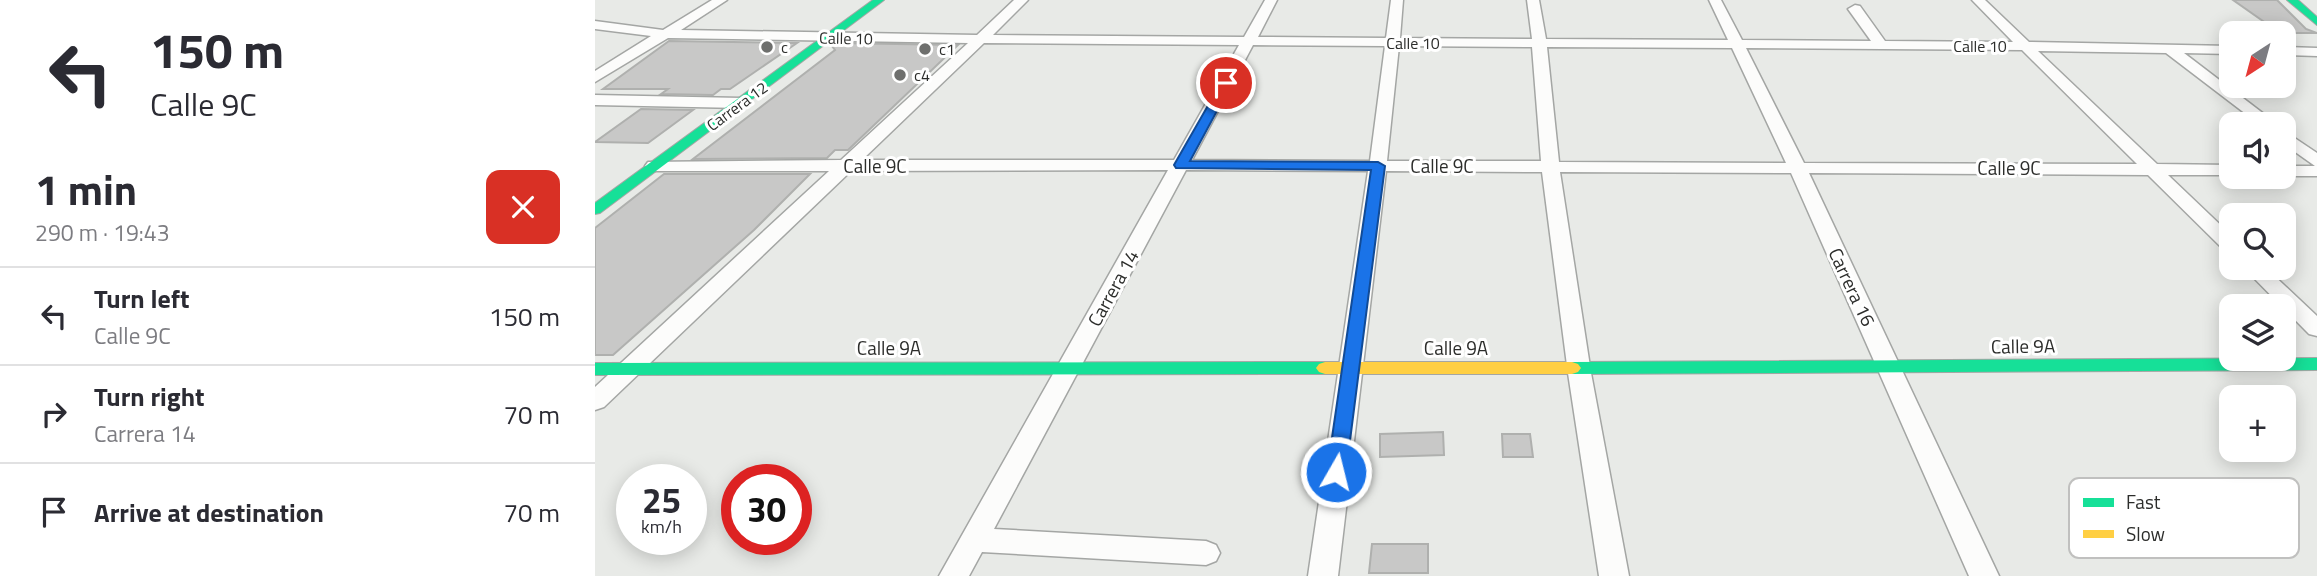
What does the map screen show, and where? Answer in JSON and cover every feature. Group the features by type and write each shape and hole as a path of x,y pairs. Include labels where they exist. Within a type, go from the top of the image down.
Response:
{"main road":[{"name":"Carrera 12","path":"823,38 867,0"},
{"name":"Carrera 12","path":"595,210 733,104 879,0"},
{"path":"2292,0 2317,22"},
{"name":"Carrera 12","path":"595,197 733,104"},
{"name":"Calle 9A","path":"595,369 1578,369 2317,364"}],"street":[{"path":"595,77 721,0"},
{"path":"595,401 1022,0"},
{"name":"Carrera 14","path":"954,576 1271,0"},
{"path":"1322,576 1378,166 1397,0"},
{"path":"1533,0 1541,44 1551,167 1578,369 1614,576"},
{"name":"Carrera 16","path":"1715,0 1798,169 1984,576"},
{"path":"1978,0 2219,234"},
{"path":"1855,9 1882,46"},
{"name":"Calle 10","path":"595,25 664,34 823,38 2219,50"},
{"path":"2168,48 2253,112"},
{"path":"2296,51 2317,52"},
{"path":"595,100 733,104"},
{"path":"2296,145 2317,161"},
{"name":"Calle 9C","path":"653,166 1181,165 2219,170"},
{"path":"2296,171 2317,172"},
{"path":"2266,280 2317,329"},
{"path":"974,540 1206,553"}],"building":[{"path":"2233,0 2277,0 2306,29 2317,33 2296,33 2296,21 2263,21"},
{"path":"669,41 797,43 730,89 721,89 713,95 661,94 668,89 603,89"},
{"path":"835,43 958,45 848,150 835,150 827,158 693,159 835,50 832,46"},
{"path":"641,109 693,110 648,143 595,142"},
{"path":"664,174 810,174 754,230 613,355 595,355 595,228"},
{"path":"1443,432 1444,455 1380,457 1380,434"},
{"path":"1502,434 1530,434 1533,457 1503,457"},
{"path":"1372,544 1428,544 1428,573 1369,573"}],"traffic: fast":[{"path":"595,210 879,0"},
{"path":"2292,0 2317,22"},
{"path":"1572,368 2317,364"},
{"path":"595,369 1325,368"}],"traffic: slow":[{"path":"1325,368 1572,368"}],"place":[{"name":"c","path":"767,47"},
{"name":"c1","path":"925,49"},
{"name":"c4","path":"900,75"}],"route":[{"path":"1226,83 1181,165 1378,166 1336,472"}]}
